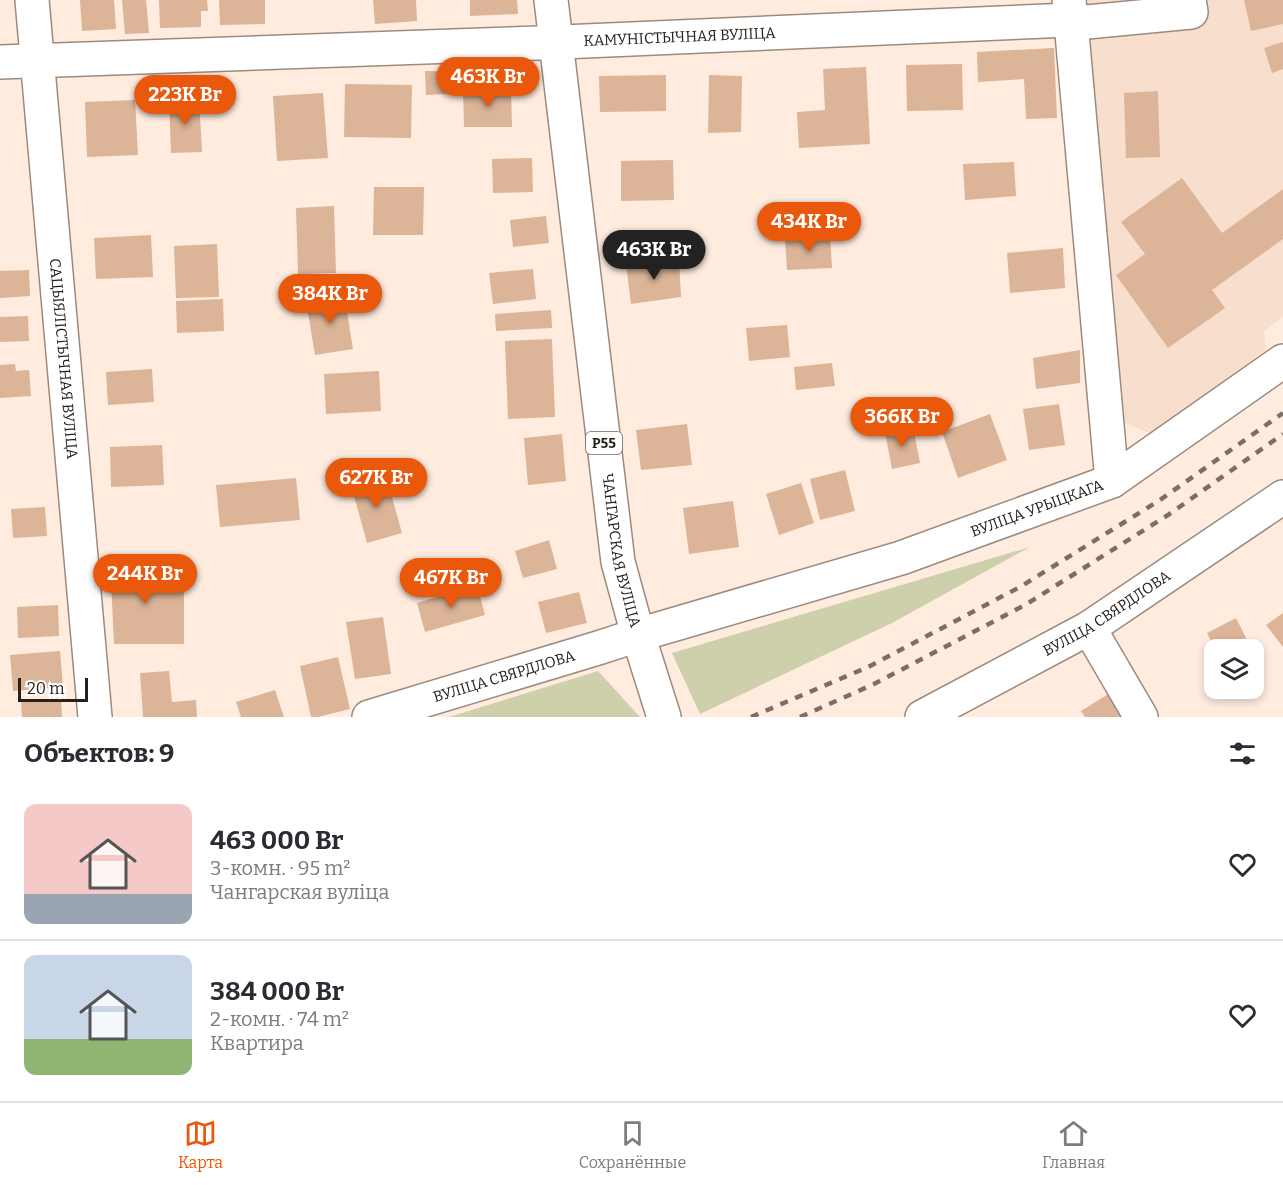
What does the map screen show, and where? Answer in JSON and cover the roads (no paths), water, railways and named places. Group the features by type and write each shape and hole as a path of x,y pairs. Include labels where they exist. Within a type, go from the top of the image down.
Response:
{"street":[{"name":"САЦЫЯЛІСТЫЧНАЯ ВУЛІЦА","path":"32,0 95,717"},
{"name":"ЧАНГАРСКАЯ ВУЛІЦА","path":"551,0 618,562 638,634"},
{"name":"КАМУНІСТЫЧНАЯ ВУЛІЦА","path":"0,62 556,43 1069,10 1088,21 1191,12 1189,0"},
{"name":"ВУЛІЦА УРЫЦКАГА","path":"638,634 900,558 1112,481 1069,10"},
{"path":"1112,481 1283,361"},
{"name":"ВУЛІЦА СВЯРДЛОВА","path":"922,717 1089,628 1283,496"},
{"path":"1089,628 1141,717"},
{"name":"ВУЛІЦА СВЯРДЛОВА","path":"369,717 638,634"},
{"name":"Р55","path":"638,634 664,717"}],"railway":[{"path":"751,717 868,667 1020,587 1160,500 1283,413"},
{"path":"800,717 874,684 1025,605 1168,515 1283,434"}]}
